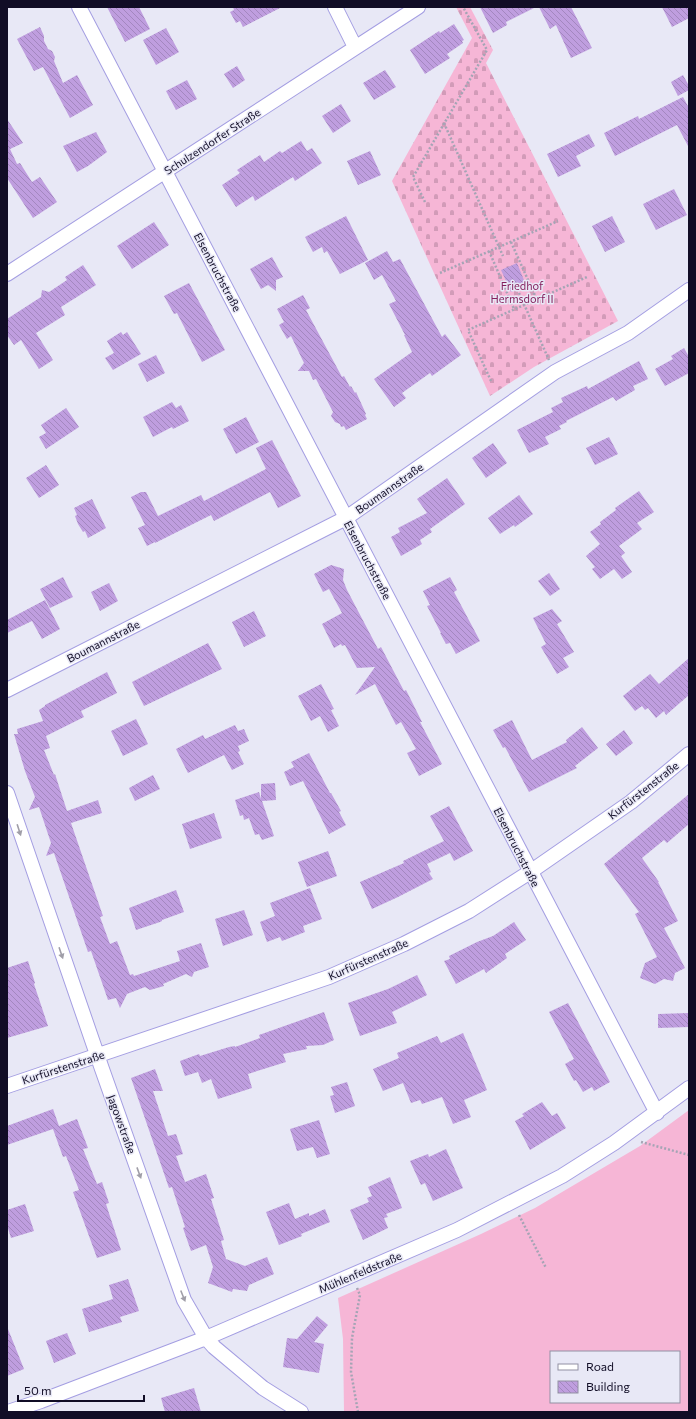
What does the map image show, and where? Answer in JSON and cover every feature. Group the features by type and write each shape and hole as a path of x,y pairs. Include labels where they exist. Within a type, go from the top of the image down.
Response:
{"street":[{"name":"Elsenbruchstraße","path":"79,7 657,1113"},
{"path":"335,7 356,47"},
{"name":"Schulzendorfer Straße","path":"7,274 418,7"},
{"name":"Boumannstraße","path":"7,690 346,518 554,372 628,332 689,290"},
{"name":"Kurfürstenstraße","path":"7,1086 329,977 404,944 463,914 530,872 631,802 689,754"},
{"name":"Jagowstraße","path":"7,793 184,1300 206,1338 263,1388 301,1412"},
{"name":"Mühlenfeldstraße","path":"8,1412 41,1401 206,1338 457,1230 562,1176 657,1113 689,1088"}],"path":[{"path":"425,202 413,177 486,50 463,7"},
{"path":"444,123 503,256"},
{"path":"440,273 558,221"},
{"path":"511,242 537,300"},
{"path":"489,252 514,309"},
{"path":"491,381 468,330 587,277"},
{"path":"519,293 550,362"},
{"path":"637,1140 689,1155"},
{"path":"517,1211 546,1268"},
{"path":"356,1285 360,1295 352,1338 351,1372 358,1412"}],"green space":[{"name":"Friedhof Hermsdorf II","path":"456,7 470,7 493,50 486,63 618,321 534,367 490,396 392,181 472,38"},
{"path":"689,1110 689,1412 344,1412 343,1339 338,1298 481,1234 535,1208 640,1146"}],"building":[{"path":"107,7 139,7 150,29 125,42"},
{"path":"233,7 282,7 243,27 240,21 236,23 230,12 234,10"},
{"path":"480,7 536,7 506,22 507,25 493,33"},
{"path":"539,7 571,7 592,48 571,58 556,25 550,29"},
{"path":"662,7 689,7 689,18 672,27"},
{"path":"454,24 464,40 462,41 463,43 447,54 450,58 425,74 410,50 439,31 440,33"},
{"path":"40,27 48,49 52,51 55,57 54,61 63,83 77,75 93,105 70,118 43,67 34,71 17,39"},
{"path":"166,28 179,52 156,65 143,40"},
{"path":"237,66 245,80 233,88 224,74"},
{"path":"385,70 396,87 374,100 363,83"},
{"path":"683,75 689,86 689,90 678,96 671,82"},
{"path":"187,80 197,99 176,110 166,91"},
{"path":"683,97 689,108 689,148 677,125 615,156 604,133 638,116 639,119"},
{"path":"341,104 351,121 333,133 322,116"},
{"path":"7,119 23,143 10,149 17,164 20,163 32,182 40,177 57,202 33,218 7,178"},
{"path":"96,132 107,152 77,172 63,146"},
{"path":"589,134 595,146 576,156 581,166 558,177 547,154"},
{"path":"301,141 307,151 312,148 322,163 295,181 293,177 255,201 253,196 236,207 222,185 240,173 237,170 260,155 264,162 280,151 282,153"},
{"path":"370,151 381,175 358,185 347,161"},
{"path":"674,189 687,215 656,230 643,204"},
{"path":"346,216 368,260 340,274 327,251 324,253 322,247 313,252 305,237"},
{"path":"612,216 625,242 605,252 592,226"},
{"path":"154,222 169,245 132,269 117,246"},
{"path":"387,251 393,262 400,259 442,337 445,334 461,355 432,376 430,373 402,393 406,398 394,407 374,379 412,352 389,304 396,301 382,275 374,280 365,263"},
{"path":"272,257 283,277 276,280 276,291 268,285 261,289 250,269"},
{"path":"517,263 526,285 511,292 501,270"},
{"path":"83,265 96,285 61,307 65,315 36,333 53,360 39,369 21,340 14,345 7,335 7,319 41,297 42,290 49,292 67,280 65,277"},
{"path":"189,283 225,350 202,362 177,313 174,314 164,296"},
{"path":"303,295 310,308 306,310 342,377 344,376 350,387 351,386 355,393 356,392 366,414 367,419 346,430 344,426 341,427 340,424 335,422 331,416 333,412 316,379 313,380 309,371 298,371 304,363 291,336 287,339 279,325 284,322 277,309"},
{"path":"121,332 123,335 127,332 141,354 113,370 105,358 114,353 107,341"},
{"path":"684,348 689,357 689,373 665,386 655,369 673,359 671,356"},
{"path":"156,355 165,373 147,382 138,364"},
{"path":"639,361 648,379 633,386 635,390 616,401 613,397 566,421 567,422 559,426 561,429 545,437 549,444 529,453 517,430 553,412 551,408 563,402 561,398 587,386 588,389"},
{"path":"172,402 176,408 181,405 189,421 173,429 172,427 153,437 143,417"},
{"path":"66,408 79,427 46,449 39,437 46,433 41,425"},
{"path":"246,417 259,442 236,454 223,429"},
{"path":"609,437 618,454 595,465 586,448"},
{"path":"272,440 301,496 278,508 270,492 214,521 211,515 147,546 138,528 145,525 131,497 141,492 146,492 158,516 201,495 204,501 266,469 256,448"},
{"path":"493,443 507,463 486,478 472,458"},
{"path":"46,465 59,485 39,498 26,478"},
{"path":"447,478 465,504 430,529 432,532 420,540 422,544 401,556 391,537 400,532 398,528 427,513 417,499"},
{"path":"639,491 654,512 637,523 642,529 619,546 625,553 621,556 632,572 622,579 614,569 600,579 592,569 595,567 586,556 600,544 590,532 616,510 615,508"},
{"path":"519,495 533,514 515,527 514,525 500,534 488,518"},
{"path":"92,499 106,528 88,538 85,531 83,532 78,524 75,516 77,515 74,508"},
{"path":"331,565 344,569 343,580 347,590 378,649 381,647 404,691 406,690 422,722 420,722 442,764 419,776 407,753 416,749 401,722 396,725 375,684 355,695 375,667 357,668 345,645 342,646 341,644 334,648 322,624 342,613 329,589 323,592 314,574"},
{"path":"549,573 560,589 550,596 538,581"},
{"path":"63,577 73,597 50,608 40,589"},
{"path":"450,577 457,590 454,592 480,641 456,654 450,643 446,644 440,633 427,606 430,605 423,591"},
{"path":"109,583 118,601 100,611 91,592"},
{"path":"45,600 60,629 42,639 32,621 7,633 7,620"},
{"path":"552,609 562,621 557,624 574,652 563,658 569,667 557,674 541,647 546,644 533,618"},
{"path":"254,611 266,636 244,647 232,622"},
{"path":"208,643 222,669 144,706 132,682"},
{"path":"689,658 689,695 666,715 664,711 656,718 648,708 645,710 642,706 635,711 623,696 650,674 659,684"},
{"path":"107,672 117,693 81,711 84,717 46,736 50,748 44,750 54,775 55,774 67,811 98,800 102,813 71,823 103,916 100,917 110,944 117,941 130,975 133,974 134,976 180,961 177,951 201,943 209,967 194,972 192,977 186,974 163,984 164,986 150,990 145,987 127,994 120,1008 116,998 108,1000 91,951 88,952 54,853 46,856 51,843 39,807 29,810 35,797 25,771 14,734 18,734 17,729 43,721 39,710 45,705"},
{"path":"321,684 334,709 331,710 339,726 328,732 320,716 311,721 298,696"},
{"path":"136,719 148,744 123,756 111,731"},
{"path":"512,720 532,760 567,742 566,740 582,727 598,748 575,766 577,768 529,792 505,747 503,748 493,730"},
{"path":"235,725 238,731 244,729 249,741 238,746 240,751 238,752 244,764 232,770 224,755 188,773 176,749 203,735 205,739"},
{"path":"624,730 633,743 616,756 606,744"},
{"path":"309,753 341,811 339,812 346,825 329,834 303,781 290,786 284,772 294,767 291,762"},
{"path":"153,775 160,789 135,801 129,788"},
{"path":"275,783 276,800 262,801 274,836 262,840 259,834 255,835 249,818 244,820 243,815 240,816 235,800 259,792 261,799 261,784"},
{"path":"689,794 689,824 667,843 664,840 642,858 659,882 678,921 664,928 685,968 675,973 673,981 664,979 655,984 640,978 645,963 657,957 635,914 639,912 604,864"},
{"path":"449,806 473,851 454,861 450,853 427,864 431,872 429,873 433,879 372,909 360,882 404,863 403,861 444,841 430,816"},
{"path":"214,813 222,838 190,849 182,824"},
{"path":"328,851 337,876 307,887 298,862"},
{"path":"310,888 322,919 303,926 305,932 282,941 280,937 267,942 260,922 275,916 270,903"},
{"path":"176,890 184,912 136,930 129,908"},
{"path":"244,910 253,935 223,946 215,919"},
{"path":"514,922 526,940 505,954 507,958 486,973 484,969 456,984 444,961 450,959 449,956 493,936"},
{"path":"28,961 48,1026 7,1038 7,968"},
{"path":"417,975 427,995 392,1012 397,1023 360,1036 348,1003 388,989"},
{"path":"568,1003 610,1082 594,1091 592,1087 583,1092 576,1080 574,1081 565,1064 574,1059 549,1012"},
{"path":"324,1012 334,1040 323,1045 306,1046 307,1049 283,1054 286,1062 248,1074 252,1088 218,1099 211,1079 202,1083 198,1072 185,1076 180,1061 199,1054 200,1056 229,1047 235,1047 260,1038 259,1035"},
{"path":"689,1013 689,1027 658,1028 658,1014"},
{"path":"463,1033 487,1090 464,1100 471,1117 453,1124 442,1097 422,1104 420,1100 411,1103 403,1083 383,1091 373,1069 399,1058 397,1053 437,1036 441,1043"},
{"path":"155,1069 163,1091 153,1091 168,1136 176,1134 183,1154 176,1156 185,1182 206,1174 214,1198 211,1199 224,1240 221,1241 226,1259 245,1266 267,1257 274,1274 249,1285 247,1291 233,1289 232,1292 208,1283 213,1267 206,1245 191,1251 172,1187 169,1188 131,1078"},
{"path":"347,1082 355,1106 335,1113 330,1096 334,1095 331,1087"},
{"path":"542,1102 552,1116 557,1113 566,1128 530,1150 515,1121 524,1116 522,1114"},
{"path":"53,1109 59,1126 77,1119 88,1148 83,1149 97,1184 102,1182 109,1203 106,1204 121,1250 97,1258 73,1192 79,1190 66,1156 63,1157 53,1129 7,1145 7,1126"},
{"path":"319,1120 330,1154 317,1158 313,1147 297,1151 290,1129"},
{"path":"446,1149 463,1188 433,1201 425,1183 421,1185 410,1161 428,1154 429,1157"},
{"path":"390,1177 402,1208 386,1214 388,1217 384,1218 388,1228 363,1240 350,1210 369,1202 367,1198 372,1196 368,1187"},
{"path":"289,1203 295,1219 309,1213 309,1216 325,1209 330,1222 301,1234 302,1236 279,1245 266,1212"},
{"path":"25,1204 34,1231 11,1238 7,1225 7,1210"},
{"path":"128,1279 139,1311 120,1317 122,1322 89,1332 82,1309 113,1299 109,1285"},
{"path":"317,1316 328,1325 314,1342 324,1344 319,1373 283,1367 287,1338 297,1339"},
{"path":"7,1329 24,1369 7,1376"},
{"path":"67,1333 76,1354 54,1363 46,1341"},
{"path":"194,1388 201,1412 165,1412 161,1398"}]}
